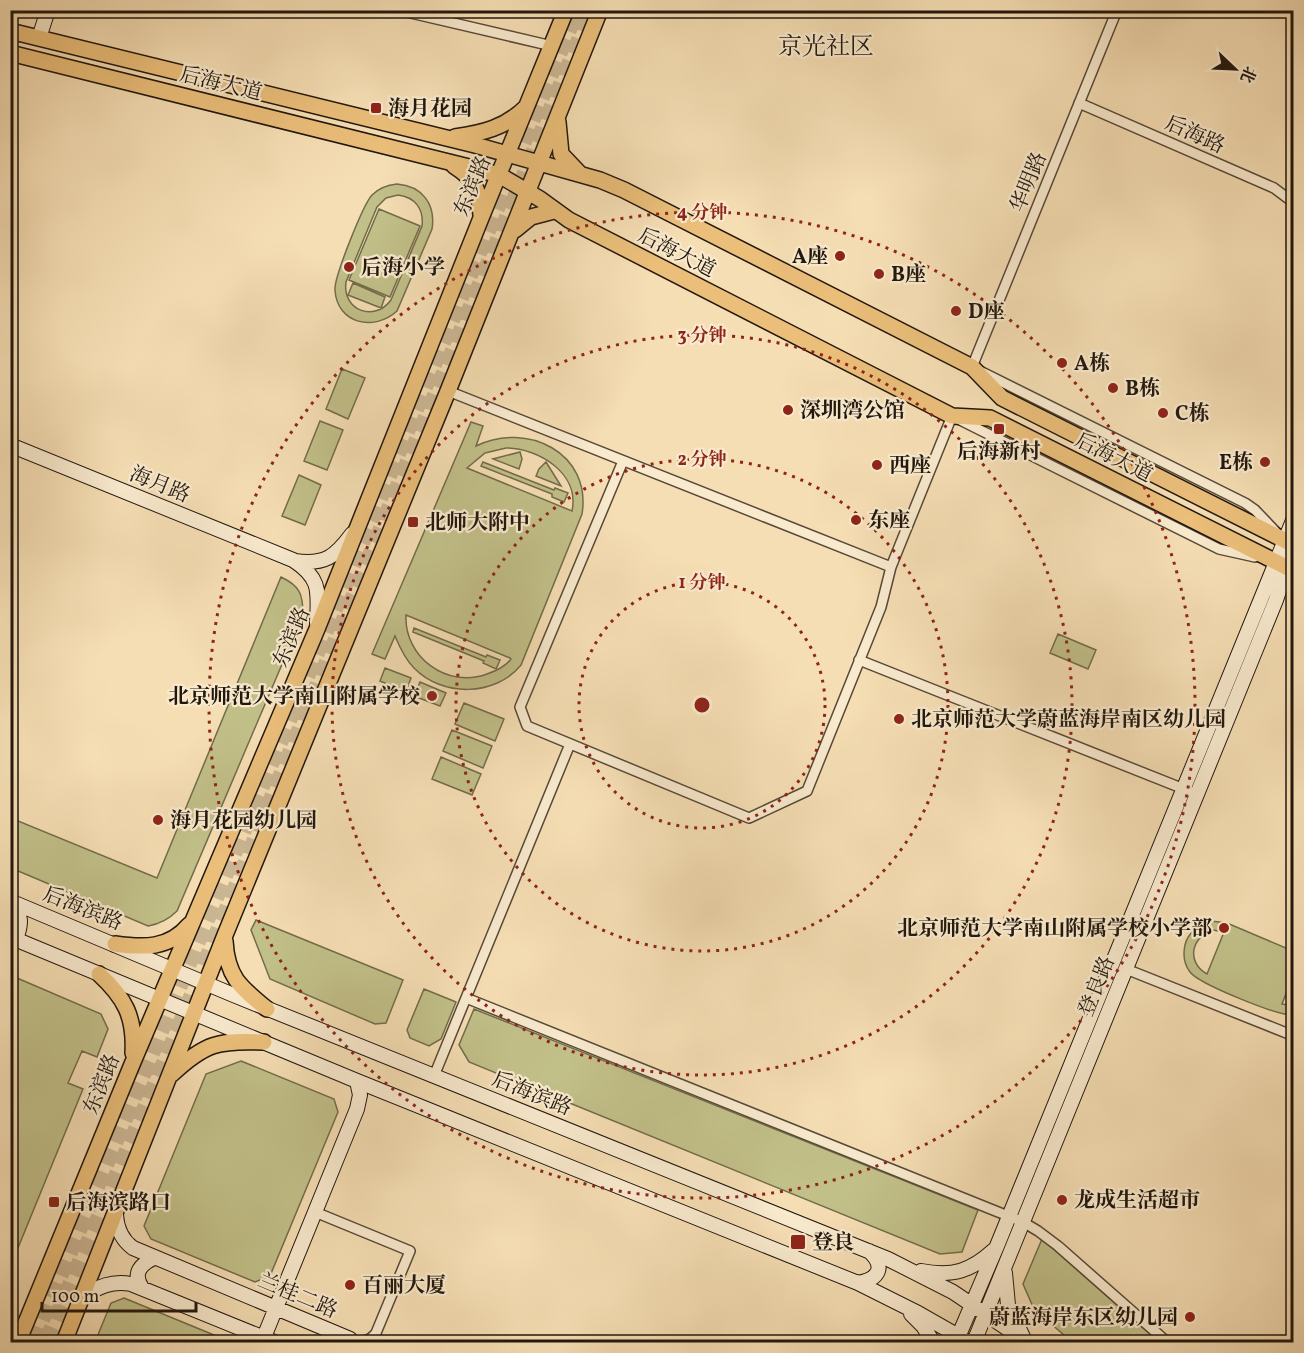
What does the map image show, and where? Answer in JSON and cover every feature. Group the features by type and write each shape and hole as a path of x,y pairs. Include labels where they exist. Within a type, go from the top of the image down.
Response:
{"main road":[{"name":"东滨路","path":"18,1342 133,1062 317,629 566,10"},
{"path":"64,1342 225,935 448,391 600,10"},
{"name":"后海大道","path":"10,31 447,138 580,174 624,190 972,367 1002,398 1291,544"},
{"name":"后海大道","path":"10,53 499,176 540,199 554,211 952,416 990,418 1281,565"},
{"path":"447,138 496,128 514,119 529,103"},
{"path":"558,116 561,154 580,174"},
{"path":"446,161 466,174 475,185 480,197 481,218"},
{"path":"510,237 531,217 554,211"},
{"path":"115,944 156,946 177,936 195,918"},
{"path":"225,935 226,955 234,978 242,988 267,1009"},
{"path":"99,974 117,993 129,1013 134,1035 133,1062"},
{"path":"168,1078 207,1046 231,1041 264,1042"}],"street":[{"path":"39,38 48,10"},
{"path":"398,10 552,46"},
{"name":"华明路","path":"972,367 1117,10"},
{"name":"后海路","path":"1079,103 1274,188 1293,203"},
{"path":"448,391 891,567"},
{"path":"623,461 520,708 527,726 749,818 807,791 881,607 891,567 952,416"},
{"name":"海月路","path":"10,445 293,560"},
{"name":"登良路","path":"974,1342 1276,600 1281,565 1291,544 1293,518"},
{"path":"293,560 309,562 330,558 340,550 360,523"},
{"path":"293,560 307,569 314,579 318,596 317,629"},
{"path":"11,901 19,911 21,918 12,942 160,998 357,1081 858,1283 895,1301 961,1340 972,1305 1183,788 1281,565"},
{"path":"859,660 1197,794"},
{"path":"434,1076 570,744"},
{"name":"后海滨路","path":"11,901 267,1009 869,1251 908,1268 972,1305 1026,1342"},
{"path":"1126,969 1293,1036"},
{"path":"466,998 1010,1215 1038,1230 1058,1246 1167,1342"},
{"path":"82,1297 97,1288 115,1282 142,1288 266,1341 276,1308 357,1109 360,1095 357,1081"},
{"path":"1045,1126 1060,1132"},
{"path":"315,1212 410,1251 376,1333 368,1341 350,1341"},
{"name":"兰桂二路","path":"116,1215 119,1229 127,1244 154,1258 350,1341"},
{"path":"908,1268 935,1274 965,1271 997,1246"},
{"path":"858,1283 868,1281 878,1271 879,1264 869,1251"},
{"path":"142,1288 138,1282 141,1265 154,1258"},
{"path":"1006,1265 1005,1286 1008,1305 1026,1342"},
{"path":"895,1301 923,1326 933,1342"}],"shaded area":[{"path":"397,184 414,188 425,198 432,212 432,229 397,311 388,318 378,321 368,323 358,321 342,311 337,302 335,290 339,271 362,212 372,195 383,187","holes":["404,196 414,201 420,209 422,226 391,300 376,311 361,310 349,300 346,282 377,207 386,198"]},
{"path":"379,209 420,226 390,297 349,280"},
{"path":"353,283 385,297 381,308 348,295"},
{"path":"342,369 365,378 348,419 326,409"},
{"path":"320,421 343,430 327,470 304,461"},
{"path":"471,422 483,426 476,446 496,439 535,440 552,448 566,459 577,474 582,493 582,514 521,665 510,676 483,688 453,688 426,678 414,668 395,636 385,659 372,654","holes":["506,448 531,452 554,465 570,485 573,497 572,511 467,468 485,453","406,615 510,658 511,659 497,670 487,674 457,677 443,673 420,656 412,644 407,630"]},
{"path":"520,452 522,459 519,469 493,459"},
{"path":"483,462 554,490 555,488 568,493 564,502 552,497 552,494 481,466"},
{"path":"546,462 561,486 536,476"},
{"path":"299,475 321,485 305,525 282,516"},
{"path":"281,577 296,587 299,592 303,615 177,911 164,921 148,926 11,868 11,818 157,878"},
{"path":"414,628 486,657 487,655 500,660 496,669 483,663 484,661 413,632"},
{"path":"1058,634 1096,650 1088,669 1050,653"},
{"path":"385,668 411,678 406,692 380,681"},
{"path":"420,682 446,693 440,706 414,696"},
{"path":"464,703 504,719 495,741 455,724"},
{"path":"452,730 492,746 483,768 443,751"},
{"path":"441,757 481,774 472,795 432,779"},
{"path":"256,920 403,980 386,1023 375,1024 270,979 251,930"},
{"path":"1211,921 1227,923 1293,951 1293,976 1282,1004 1293,1006 1293,1015 1239,998 1208,984 1190,972 1184,959 1186,940 1198,927","holes":["1213,930 1224,932 1207,974 1196,963 1194,957 1196,944 1206,933"]},
{"path":"17,978 101,1014 108,1029 97,1057 82,1051 68,1083 83,1089 11,1265 10,993"},
{"path":"424,989 456,1002 441,1039 429,1046 410,1038 407,1030"},
{"path":"474,1009 978,1210 962,1252 940,1254 469,1062 459,1045"},
{"path":"241,1061 334,1099 338,1112 270,1276 255,1282 151,1239 144,1226 206,1074"},
{"path":"1042,1239 1159,1342 1072,1342 1034,1309 1023,1284"},
{"path":"124,1298 231,1342 95,1342 111,1303"}],"tunnel":[{"path":"33,1342 356,558 577,10"},
{"path":"46,1342 172,1044 591,10"}],"place":[{"name":"海月花园","path":"376,108"},
{"name":"A座","path":"840,256"},
{"name":"后海小学","path":"349,267"},
{"name":"B座","path":"879,274"},
{"name":"D座","path":"956,311"},
{"name":"A栋","path":"1062,363"},
{"name":"B栋","path":"1113,388"},
{"name":"深圳湾公馆","path":"788,410"},
{"name":"C栋","path":"1163,413"},
{"name":"后海新村","path":"999,429"},
{"name":"E栋","path":"1265,462"},
{"name":"西座","path":"877,465"},
{"name":"东座","path":"856,520"},
{"name":"北师大附中","path":"413,522"},
{"name":"北京师范大学南山附属学校","path":"432,696"},
{"name":"北京师范大学蔚蓝海岸南区幼儿园","path":"899,719"},
{"name":"海月花园幼儿园","path":"158,820"},
{"name":"北京师范大学南山附属学校小学部","path":"1224,928"},
{"name":"龙成生活超市","path":"1062,1200"},
{"name":"后海滨路口","path":"54,1202"},
{"name":"登良","path":"798,1242"},
{"name":"百丽大厦","path":"350,1285"},
{"name":"蔚蓝海岸东区幼儿园","path":"1190,1317"}],"district":[{"name":"京光社区","path":"826,46"}]}
